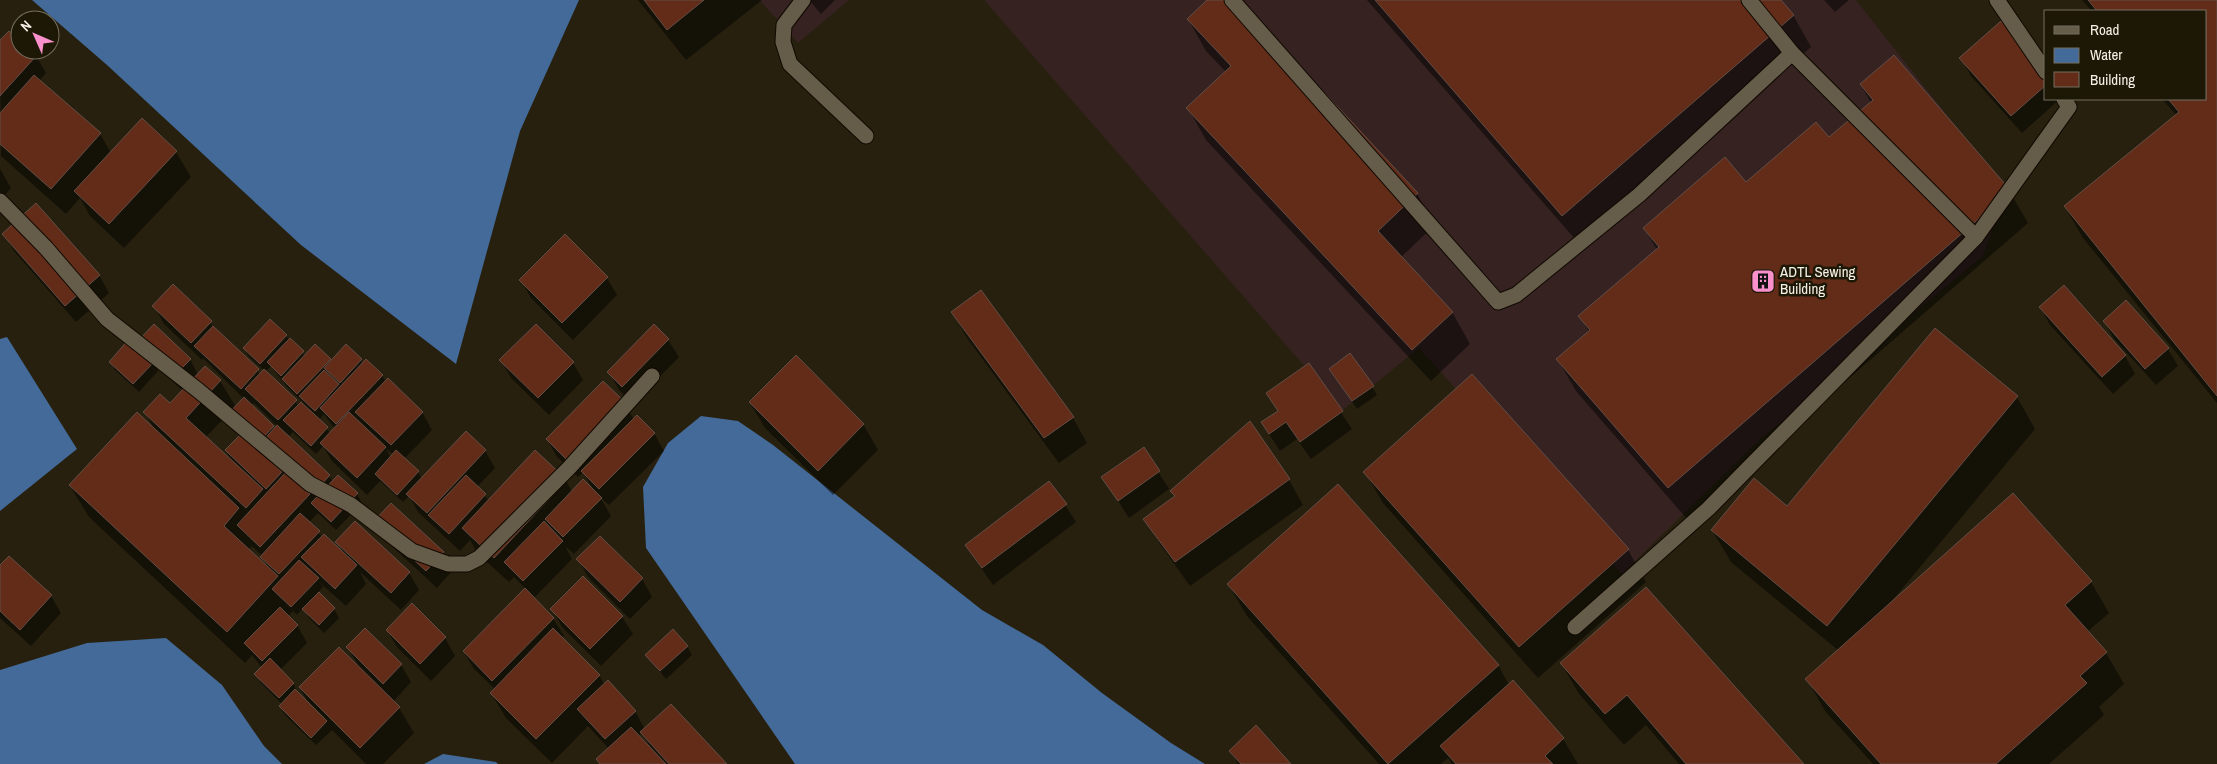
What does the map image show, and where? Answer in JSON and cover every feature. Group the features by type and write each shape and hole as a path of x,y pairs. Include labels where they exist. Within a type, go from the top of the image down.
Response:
{"street":[{"path":"803,0 784,26 783,42 790,64 866,136"},
{"path":"1232,0 1498,302 1516,295 1639,195 1792,53"},
{"path":"1749,0 1792,53 1976,237"},
{"path":"1997,0 2044,69"},
{"path":"1575,627 1708,509 1976,237 2069,107 2065,100"},
{"path":"0,201 46,248 107,320 199,391 310,484 351,505 412,551 448,564 467,564 479,558 569,468 652,376"}],"shaded area":[{"path":"759,0 849,0 798,43"},
{"path":"984,0 1856,0 2006,190 1983,256 1759,440 1622,574 1419,348 1343,410"}],"water":[{"path":"32,0 579,0 520,131 456,364 301,245 107,65 60,24 60,10 44,10"},
{"path":"7,337 77,449 0,511 0,339"},
{"path":"701,416 738,421 773,445 982,610 1043,645 1102,693 1171,743 1205,764 795,764 646,548 643,487 668,443"},
{"path":"166,638 222,685 264,746 282,764 0,764 0,670 87,643"},
{"path":"443,754 496,762 498,764 424,764"}],"building":[{"path":"644,0 704,0 667,30"},
{"path":"1207,0 1238,0 1418,193 1378,231 1453,312 1412,350 1186,108 1231,66 1187,19"},
{"path":"1375,0 1781,0 1794,15 1562,216"},
{"path":"2088,0 2217,0 2217,396 2064,206 2179,112 2169,100 2207,100 2207,10 2096,10"},
{"path":"2001,21 2044,70 2044,87 2011,116 1959,58"},
{"path":"9,31 10,60 32,60 0,96 0,40"},
{"name":"ADTL Sewing Building","path":"1894,55 2011,191 1668,488 1556,359 1590,330 1578,316 1659,247 1643,228 1725,157 1746,182 1816,122 1829,137 1873,100 1860,84"},
{"path":"34,75 101,133 51,189 0,144 0,113"},
{"path":"142,118 177,151 109,224 74,191"},
{"path":"36,203 100,275 65,306 2,234"},
{"path":"565,234 608,277 562,323 519,280"},
{"path":"173,284 212,321 191,343 152,306"},
{"path":"2064,285 2126,355 2102,377 2039,307"},
{"path":"981,290 1074,417 1044,438 951,312"},
{"path":"2126,300 2169,348 2145,369 2103,321"},
{"path":"270,319 287,335 260,364 243,348"},
{"path":"154,324 191,359 174,376 137,342"},
{"path":"536,324 574,362 538,398 499,360"},
{"path":"654,324 669,339 622,387 607,372"},
{"path":"213,326 259,369 241,389 194,346"},
{"path":"1935,328 2018,396 1827,626 1711,530 1754,478 1787,506"},
{"path":"290,338 304,351 281,376 267,362"},
{"path":"129,339 154,362 133,384 109,362"},
{"path":"315,344 331,359 297,394 282,379"},
{"path":"346,344 362,359 340,383 324,368"},
{"path":"1350,353 1374,386 1352,401 1329,369"},
{"path":"796,355 864,424 818,471 749,402"},
{"path":"366,359 383,375 336,424 320,408"},
{"path":"1309,363 1343,411 1300,442 1286,422 1269,434 1261,422 1278,411 1266,393"},
{"path":"205,366 221,380 186,418 263,489 246,508 143,412 160,394 170,403"},
{"path":"264,369 297,400 278,420 245,389"},
{"path":"324,370 339,384 315,411 299,396"},
{"path":"1472,374 1629,549 1519,647 1363,472"},
{"path":"388,378 423,412 391,445 355,412"},
{"path":"603,381 625,402 567,460 546,439"},
{"path":"244,397 274,426 256,445 225,417"},
{"path":"301,402 328,427 311,446 283,420"},
{"path":"137,412 239,508 224,526 278,576 227,632 69,485"},
{"path":"349,412 386,447 357,478 320,443"},
{"path":"637,415 655,433 599,489 581,471"},
{"path":"1250,421 1290,479 1175,562 1143,519 1175,496 1170,491"},
{"path":"277,425 330,475 313,494 260,444"},
{"path":"466,431 486,450 427,513 406,494"},
{"path":"241,434 282,472 266,489 225,450"},
{"path":"1144,447 1160,471 1118,501 1101,477"},
{"path":"396,450 419,471 397,495 375,474"},
{"path":"535,450 567,480 494,558 462,528"},
{"path":"286,472 310,494 260,547 237,525"},
{"path":"338,475 358,493 331,522 311,503"},
{"path":"466,475 486,494 449,534 428,515"},
{"path":"583,479 602,498 563,537 545,519"},
{"path":"1049,481 1067,504 982,568 965,545"},
{"path":"1338,484 1499,665 1388,764 1227,584"},
{"path":"2013,493 2092,581 2065,605 2107,652 2080,676 2087,683 1996,764 1881,764 1805,679"},
{"path":"391,503 444,552 426,571 373,522"},
{"path":"300,513 320,531 279,574 260,557"},
{"path":"355,521 410,572 391,593 335,542"},
{"path":"544,521 563,541 523,581 504,562"},
{"path":"324,534 357,565 335,589 301,557"},
{"path":"600,536 643,578 620,602 576,559"},
{"path":"9,556 52,595 20,630 0,611 0,565"},
{"path":"299,560 319,578 291,607 272,589"},
{"path":"583,576 623,616 590,649 550,609"},
{"path":"1646,587 1804,764 1686,764 1627,695 1605,714 1560,663"},
{"path":"525,588 554,618 492,681 463,651"},
{"path":"319,592 335,608 319,625 302,609"},
{"path":"412,603 446,637 420,664 386,630"},
{"path":"280,607 298,625 262,661 244,643"},
{"path":"365,628 402,664 383,684 346,647"},
{"path":"553,628 600,675 536,739 490,693"},
{"path":"673,629 688,646 660,671 645,655"},
{"path":"339,647 400,707 360,748 299,687"},
{"path":"270,658 294,683 279,698 254,674"},
{"path":"608,680 636,711 605,739 577,709"},
{"path":"1513,680 1564,738 1545,756 1553,764 1456,764 1440,746"},
{"path":"295,689 327,721 311,738 279,706"},
{"path":"671,704 727,764 669,764 640,732"},
{"path":"1256,725 1291,764 1241,764 1229,751"},
{"path":"631,727 666,764 600,764 596,759"}],"place":[{"name":"ADTL Sewing Building","path":"1763,281"}]}
